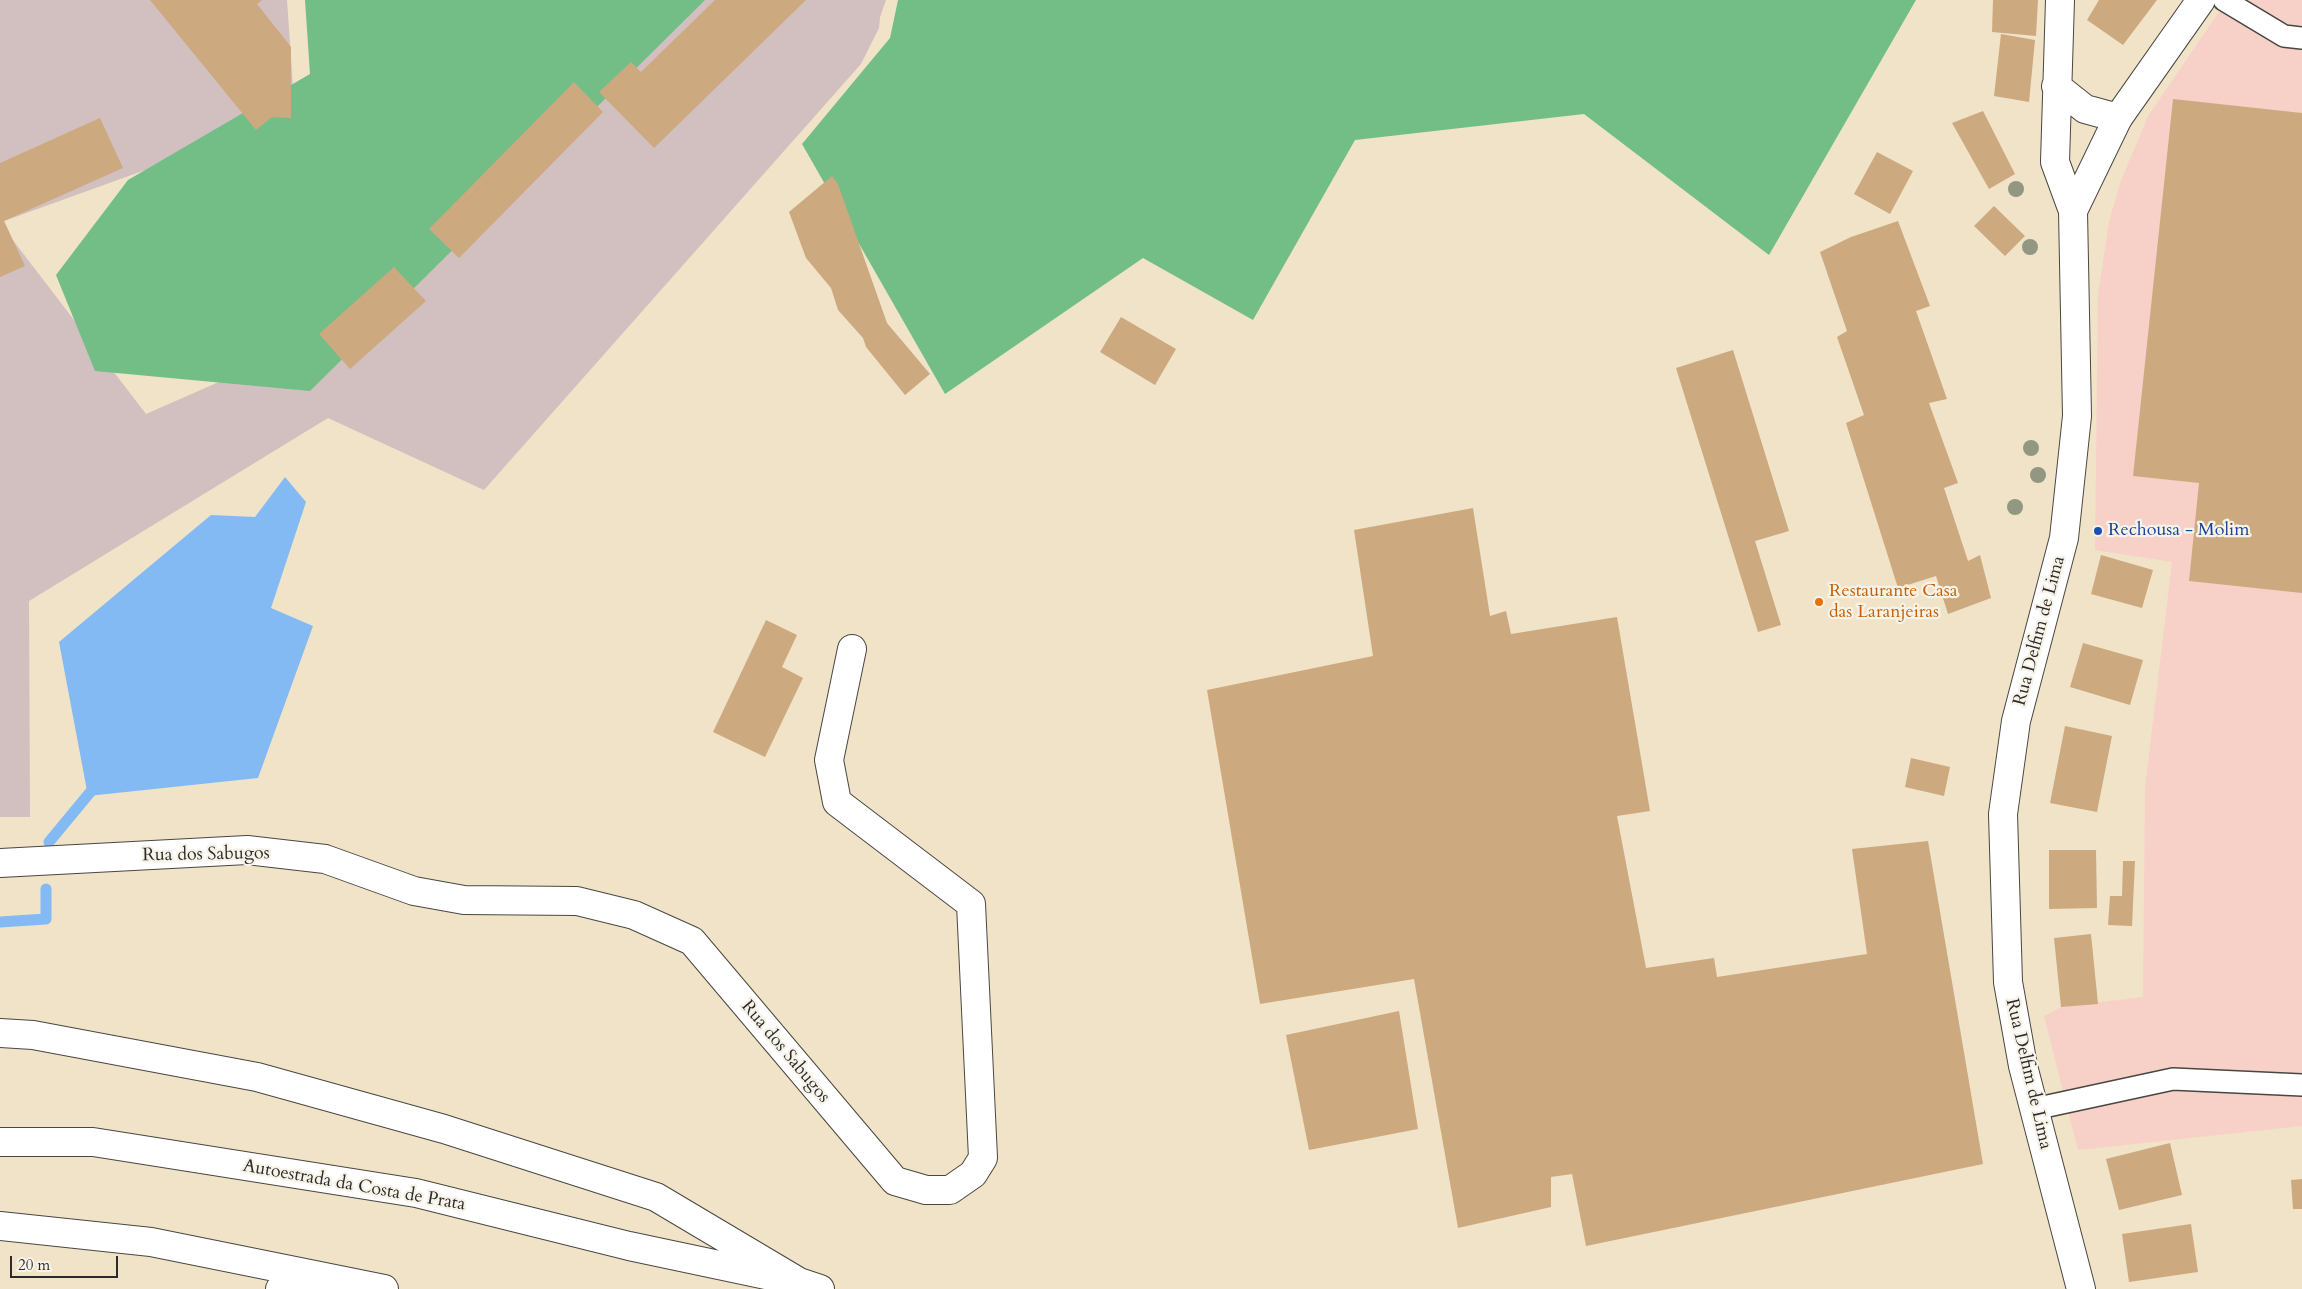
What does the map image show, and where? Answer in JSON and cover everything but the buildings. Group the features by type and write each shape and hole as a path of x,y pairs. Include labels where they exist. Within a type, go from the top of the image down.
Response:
{"main road":[{"path":"2060,0 2055,162 2073,211"},
{"name":"Rua Delfim de Lima","path":"2081,1289 2022,1066 2008,982 2003,814 2016,721 2064,538 2076,416 2073,211 2118,118 2201,0"},
{"path":"2056,86 2085,109 2118,118"},
{"name":"Rua dos Sabugos","path":"0,863 247,850 325,859 414,891 464,900 577,901 634,915 692,941 895,1181 926,1190 950,1190 973,1174 983,1158 971,904 837,802 829,760 852,649"},
{"path":"0,1033 33,1035 257,1077 444,1129 656,1198 810,1285"},
{"name":"Autoestrada da Costa de Prata","path":"0,1142 93,1142 416,1193 629,1246 810,1285"},
{"path":"0,1226 151,1242 384,1289"},
{"path":"280,1289 336,1278"}],"lane":[{"path":"2224,0 2284,36 2302,38"},
{"path":"2034,1109 2172,1079 2302,1085"}],"shaded area":[{"path":"0,0 287,0 295,116 4,221 12,239 146,414 303,345 679,0 886,0 880,17 879,28 861,64 484,490 328,418 29,601 30,817 0,817"},
{"path":"2227,0 2302,0 2302,1126 2078,1150 2044,1016 2061,1007 2143,997 2145,788 2172,562 2095,550 2098,295 2109,222 2120,183 2148,116"}],"green space":[{"path":"305,0 705,0 310,391 95,371 56,275 128,180 310,74"},
{"path":"898,0 1916,0 1769,255 1584,114 1355,140 1253,320 1143,258 945,394 802,144 890,38"}],"water":[{"path":"285,477 306,502 271,608 313,626 258,778 88,796 59,642 211,515 255,517"}],"waterway":[{"path":"49,842 97,784"},
{"path":"0,922 46,919 46,889"}],"place":[{"name":"Rechousa - Molim","path":"2098,531"},
{"name":"Restaurante Casa das Laranjeiras","path":"1819,602"}]}
